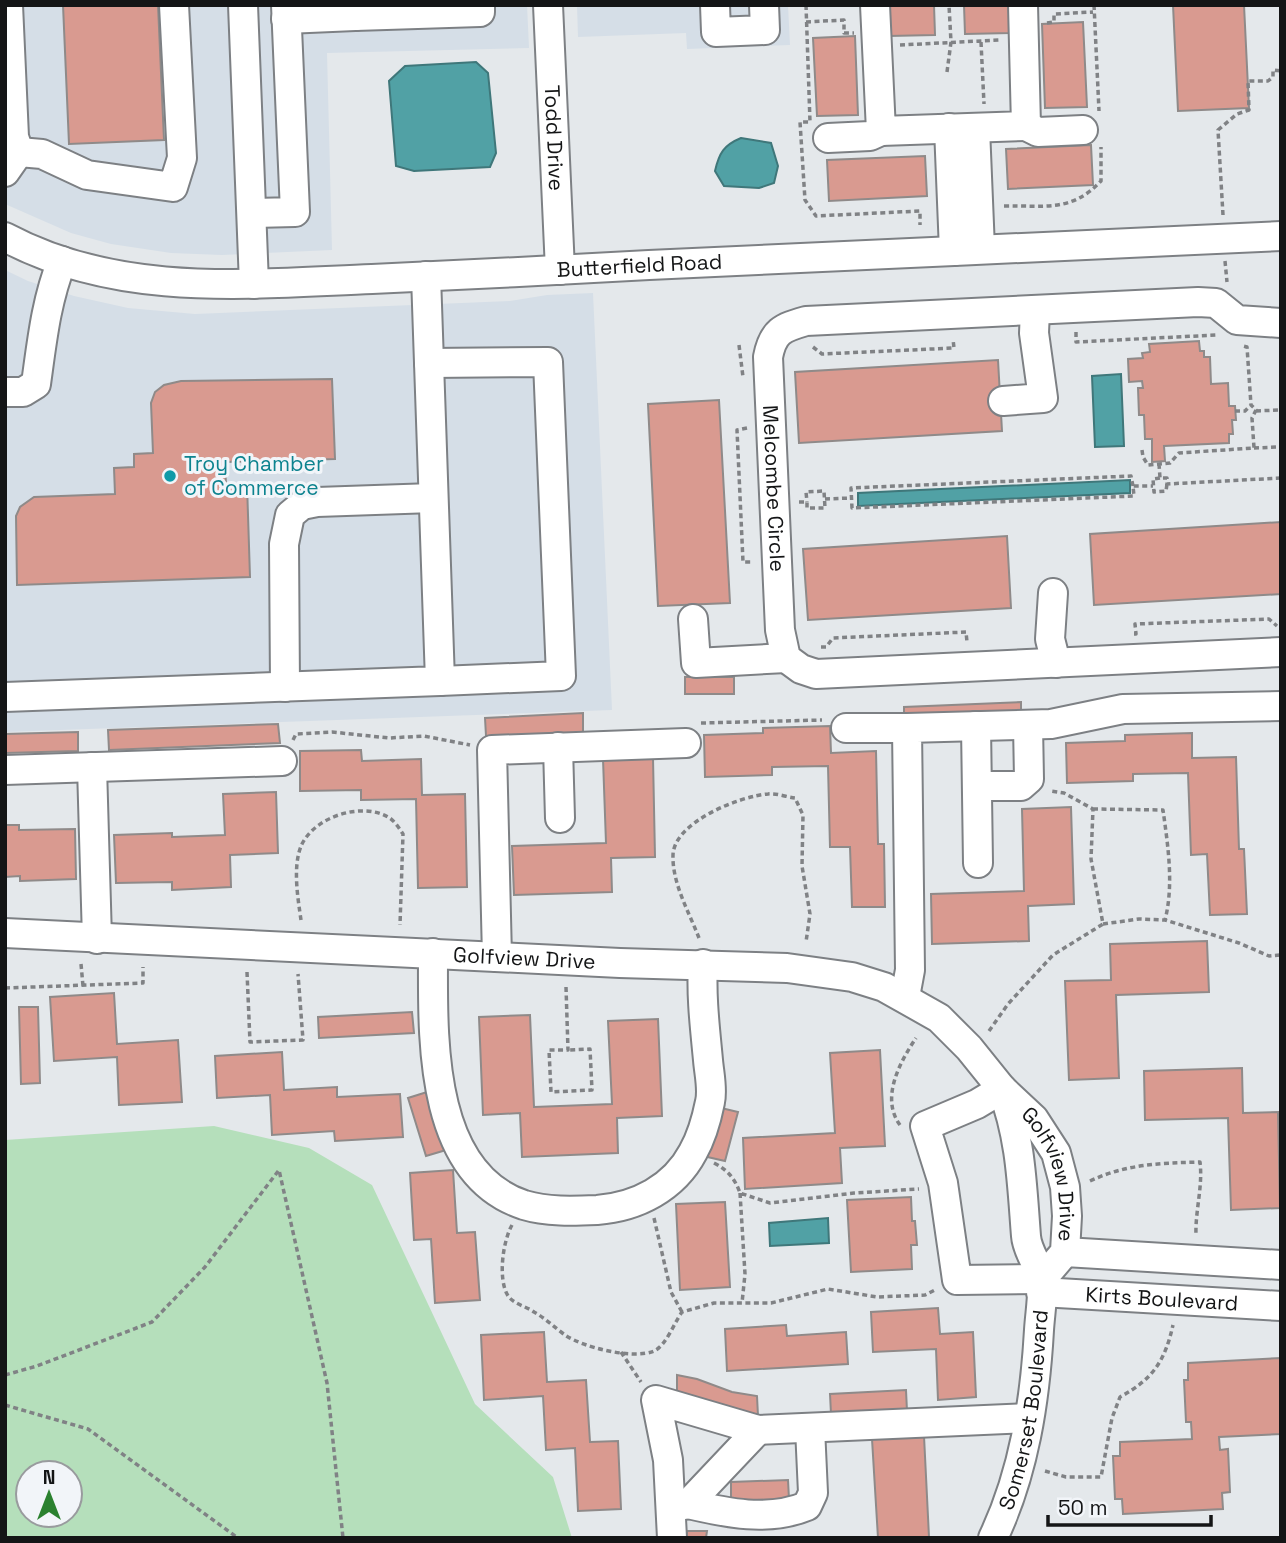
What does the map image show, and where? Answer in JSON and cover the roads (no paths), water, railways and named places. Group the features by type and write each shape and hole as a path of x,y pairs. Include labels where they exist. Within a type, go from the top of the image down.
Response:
{"street":[{"path":"8,5 14,137 12,162 42,154 88,175 173,187 182,158 174,5"},
{"path":"243,5 254,284"},
{"path":"252,213 295,212 286,12 480,12 480,5"},
{"name":"Todd Drive","path":"548,5 560,270"},
{"path":"715,5 716,32 765,30 764,5"},
{"path":"875,5 881,131"},
{"path":"1023,5 1026,126"},
{"path":"248,104 290,102"},
{"path":"967,250 969,123"},
{"path":"828,138 870,136 881,131 969,123 1026,126 1038,132 1083,130"},
{"name":"Butterfield Road","path":"5,237 62,261 120,277 201,285 1281,236"},
{"path":"5,392 23,392 36,384 45,318 52,286 62,261"},
{"path":"426,276 440,681"},
{"name":"Melcombe Circle","path":"786,659 780,630 768,357 771,342 779,331 806,321 1207,302 1216,303 1237,320 1281,323"},
{"path":"1003,401 1043,398 1034,333 1035,310"},
{"path":"5,697 561,676 548,362 429,363"},
{"path":"285,687 284,544 290,515 302,505 317,502 433,498"},
{"path":"1053,593 1050,639 1056,663"},
{"path":"693,618 696,663 786,659 801,669 816,674 1281,652"},
{"path":"846,728 1051,724 1123,709 1281,706"},
{"path":"977,786 1021,786 1029,779 1028,725"},
{"path":"976,726 978,863"},
{"path":"905,997 910,970 907,727"},
{"path":"496,957 492,750 686,743"},
{"path":"558,747 561,818"},
{"path":"5,769 282,761"},
{"path":"92,768 97,939"},
{"name":"Golfview Drive","path":"5,933 496,957 701,951 852,977 884,987 939,1018 969,1048 1002,1089 1034,1119 1056,1153 1067,1216 1065,1252 1042,1285"},
{"path":"433,953 435,1045 440,1094 451,1131 469,1162 489,1187 522,1205 570,1211 629,1205 649,1197 664,1187 693,1153 711,1100 701,992 701,951"},
{"name":"Golfview Drive","path":"1002,1089 1011,1111 1022,1166 1026,1239 1042,1285"},
{"name":"Kirts Boulevard","path":"1002,1089 977,1104 925,1126 943,1183 957,1280 1281,1306"},
{"name":"Kirts Boulevard","path":"1065,1252 1281,1265"},
{"name":"Somerset Boulevard","path":"993,1538 1014,1483 1029,1418 1036,1377 1042,1285"},
{"path":"672,1538 679,1506 656,1400 758,1430 1029,1418"},
{"path":"679,1506 738,1515 791,1513 807,1506 813,1493 810,1428"},
{"path":"679,1506 758,1430"}],"water":[{"path":"476,62 488,73 496,153 490,167 414,171 396,166 389,81 405,66"},
{"path":"741,138 771,143 778,166 774,183 759,188 724,186 715,171 718,159 726,147"},
{"path":"1121,374 1124,446 1095,447 1092,376"},
{"path":"1130,480 1130,493 858,506 858,493"},
{"path":"828,1218 829,1243 770,1246 769,1223"}],"place":[{"name":"Troy Chamber of Commerce","path":"170,476"}]}
